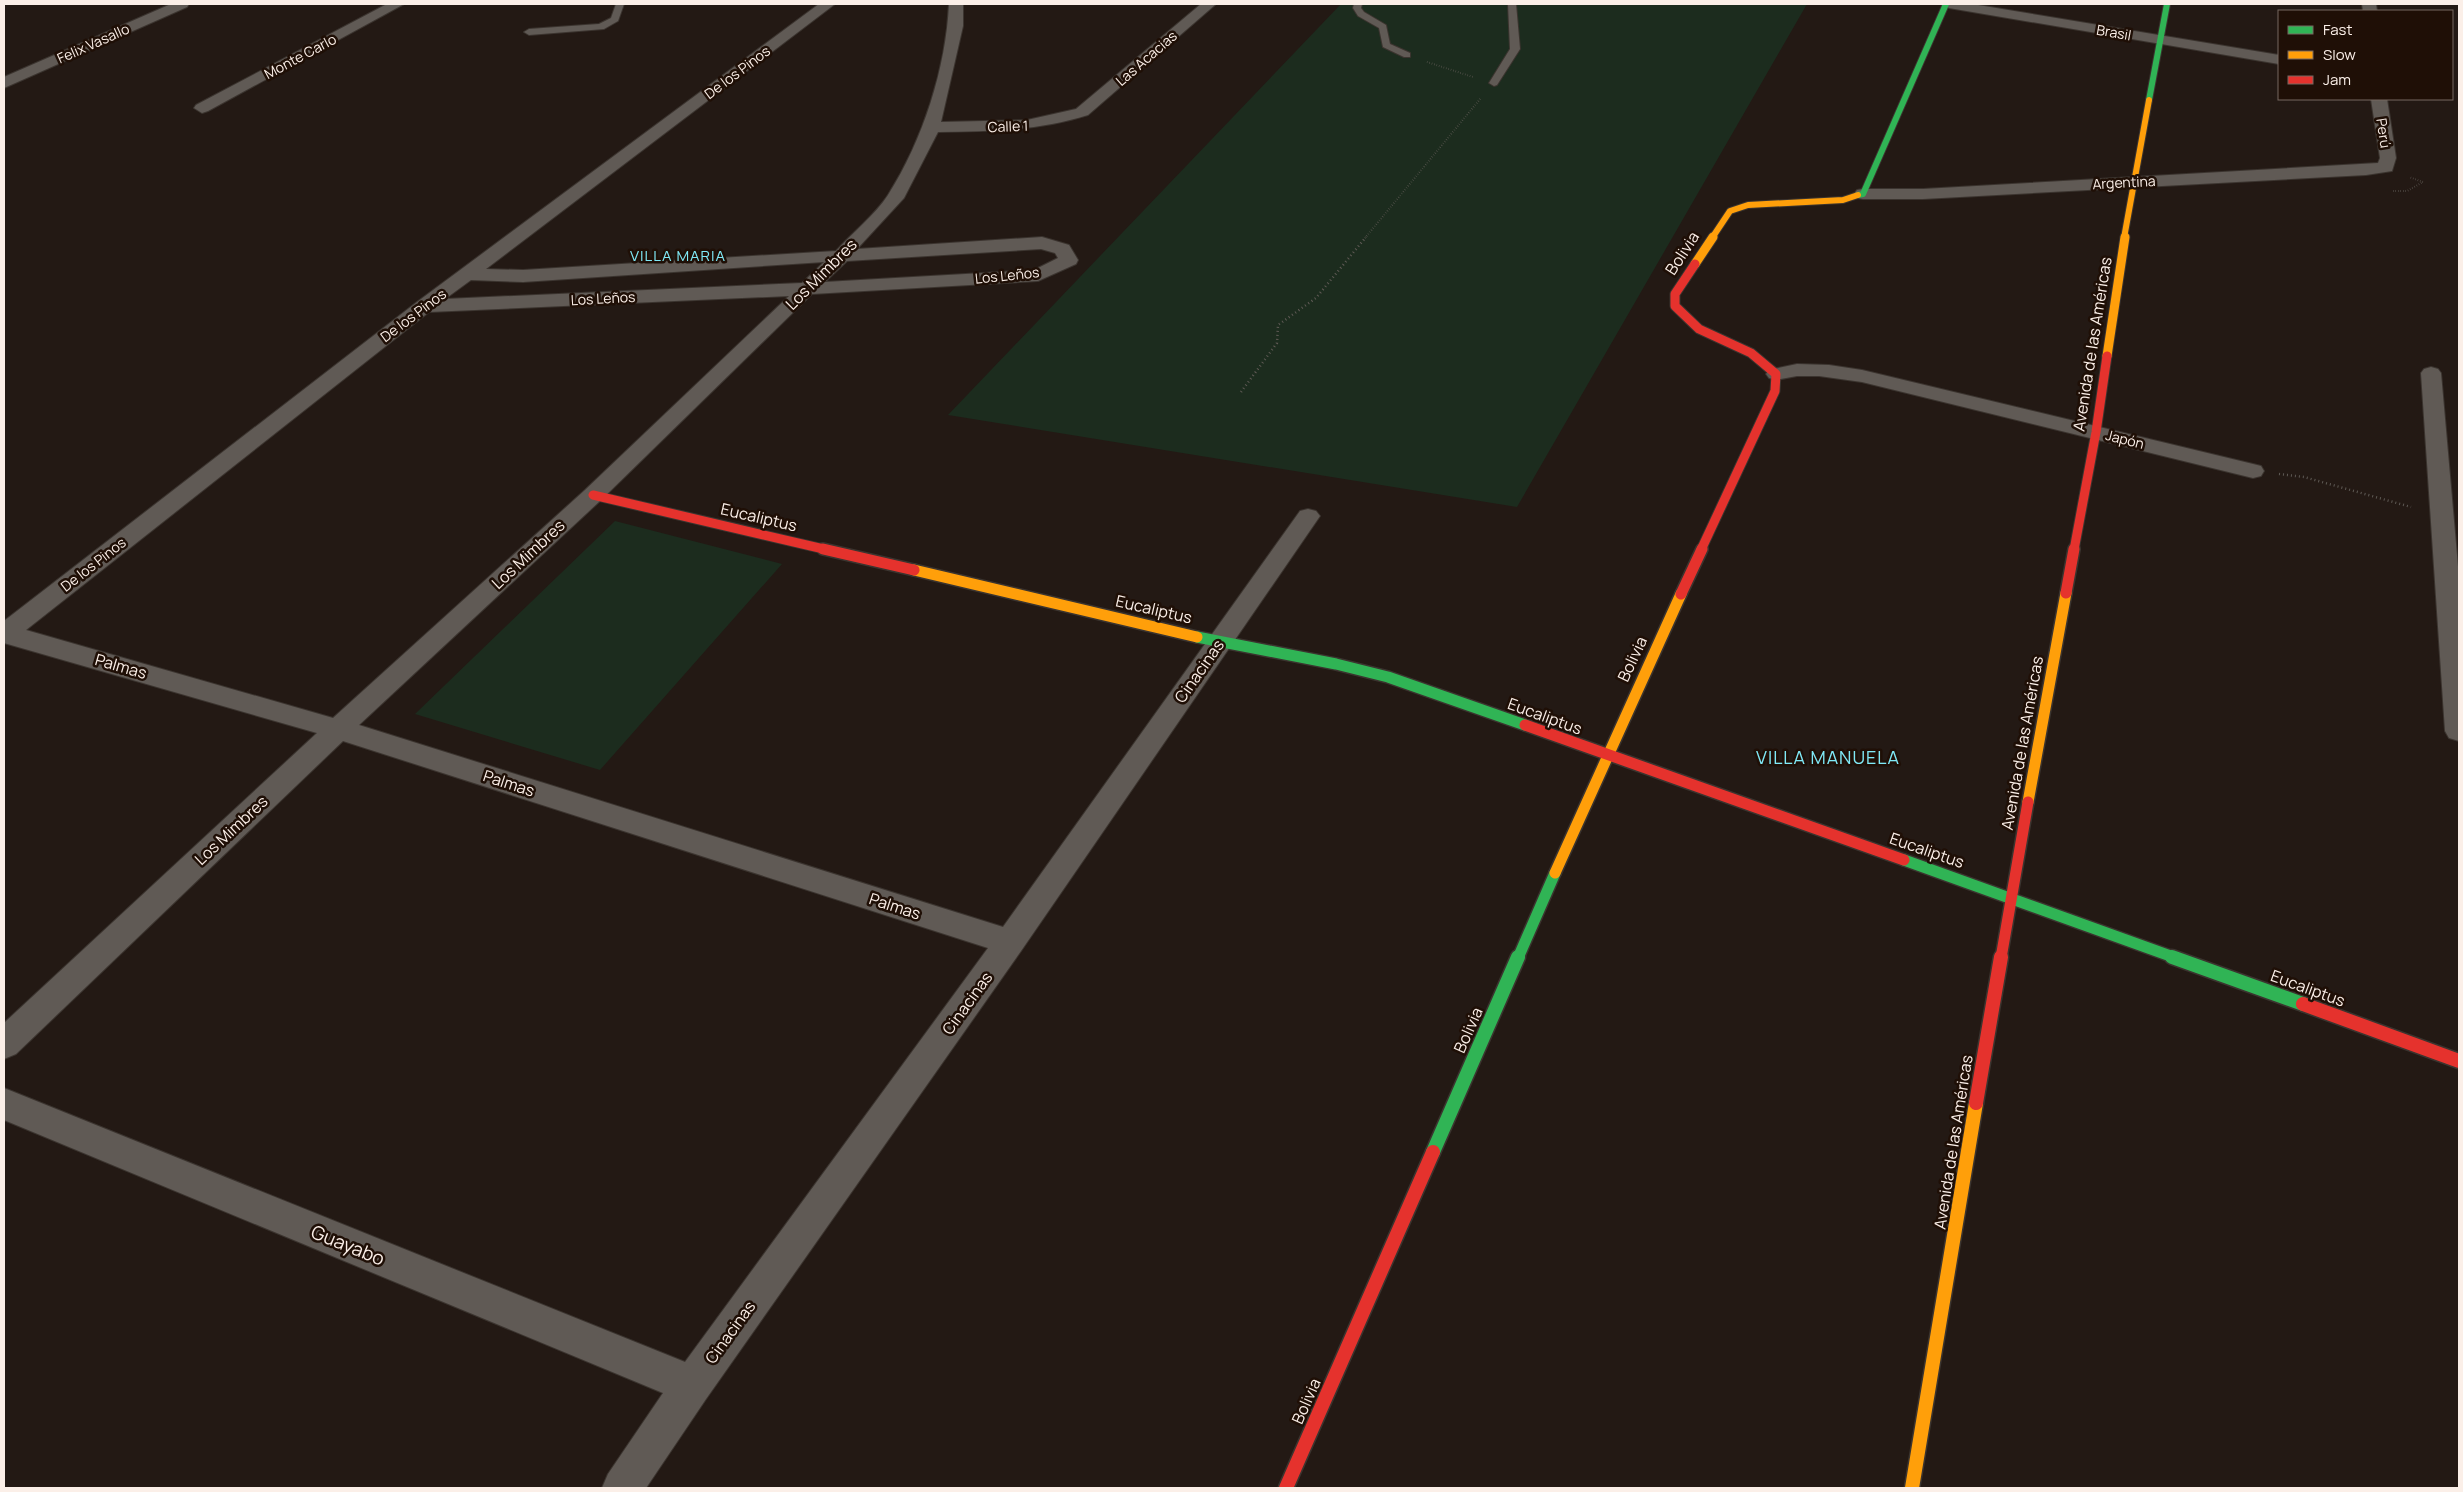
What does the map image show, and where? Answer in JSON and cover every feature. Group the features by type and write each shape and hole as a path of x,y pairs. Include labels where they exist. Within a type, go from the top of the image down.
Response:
{"street":[{"name":"Felix Vasallo","path":"4,83 182,4"},
{"name":"Monte Carlo","path":"202,108 397,4"},
{"name":"De los Pinos","path":"4,633 424,306 828,4"},
{"name":"Los Mimbres","path":"4,1044 338,729 593,495 840,257 895,198 932,128 956,26 956,4"},
{"name":"Las Acacias","path":"1082,112 1209,4"},
{"name":"Brasil","path":"1948,4 2278,60"},
{"path":"1863,194 1948,4"},
{"name":"Avenida de las Américas","path":"1912,1488 2010,897 2096,432 2133,181 2167,4"},
{"name":"Perú","path":"2379,100 2388,158 2386,167"},
{"name":"Calle 1","path":"932,128 1030,126 1058,121 1082,112"},
{"name":"Argentina","path":"1863,194 1923,194 2133,181 2366,170 2386,167"},
{"name":"Bolivia","path":"1286,1488 1606,755 1775,391 1776,374 1768,363 1751,351 1705,333 1688,321 1675,306 1675,294 1730,211 1748,205 1843,200 1863,194"},
{"name":"Los Leños","path":"424,306 806,290 1038,275 1068,260 1062,249 1042,243 523,276 468,274"},
{"name":"Japón","path":"1776,374 1794,369 1826,370 2096,432 2253,471"},
{"path":"2431,373 2459,731"},
{"name":"Eucaliptus","path":"593,495 1220,642 1336,664 1388,677 2010,897 2459,1060"},
{"name":"Cinacinas","path":"622,1488 692,1385 1010,942 1308,516"},
{"name":"Palmas","path":"4,633 338,729 1010,942"},
{"name":"Guayabo","path":"4,1104 692,1385"}],"lane":[{"path":"529,32 601,27 615,19 620,4"},
{"path":"1358,4 1357,8 1362,14 1384,27 1386,45 1407,55"},
{"path":"1494,83 1515,49 1512,4"}],"path":[{"path":"1241,392 1276,343 1278,324 1316,298 1494,83 1407,55"},
{"path":"2253,471 2304,477 2443,516"}],"green space":[{"path":"1341,4 1807,4 1517,507 948,415"},
{"path":"615,521 782,564 600,770 415,714"}],"traffic: fast":[{"path":"1858,195 1863,194 1946,4"},
{"path":"2149,100 2167,4"},
{"path":"1197,637 1336,664 1388,677 1525,725"},
{"path":"1904,860 2303,1004"},
{"path":"1433,1152 1555,873"}],"traffic: slow":[{"path":"2107,356 2133,181 2149,100"},
{"path":"1695,264 1730,211 1748,205 1843,200 1858,195"},
{"path":"914,570 1197,637"},
{"path":"2028,802 2066,593"},
{"path":"1555,873 1681,594"},
{"path":"1912,1488 1976,1103"}],"traffic: jam":[{"path":"1681,594 1775,391 1776,374 1751,353 1699,329 1675,306 1675,294 1695,264"},
{"path":"2066,593 2096,432 2107,356"},
{"path":"593,495 914,570"},
{"path":"1525,725 1904,860"},
{"path":"1976,1103 2028,802"},
{"path":"2303,1004 2459,1061"},
{"path":"1286,1488 1433,1152"}],"district":[{"name":"VILLA MARIA","path":"678,255"},
{"name":"VILLA MANUELA","path":"1828,757"}]}
